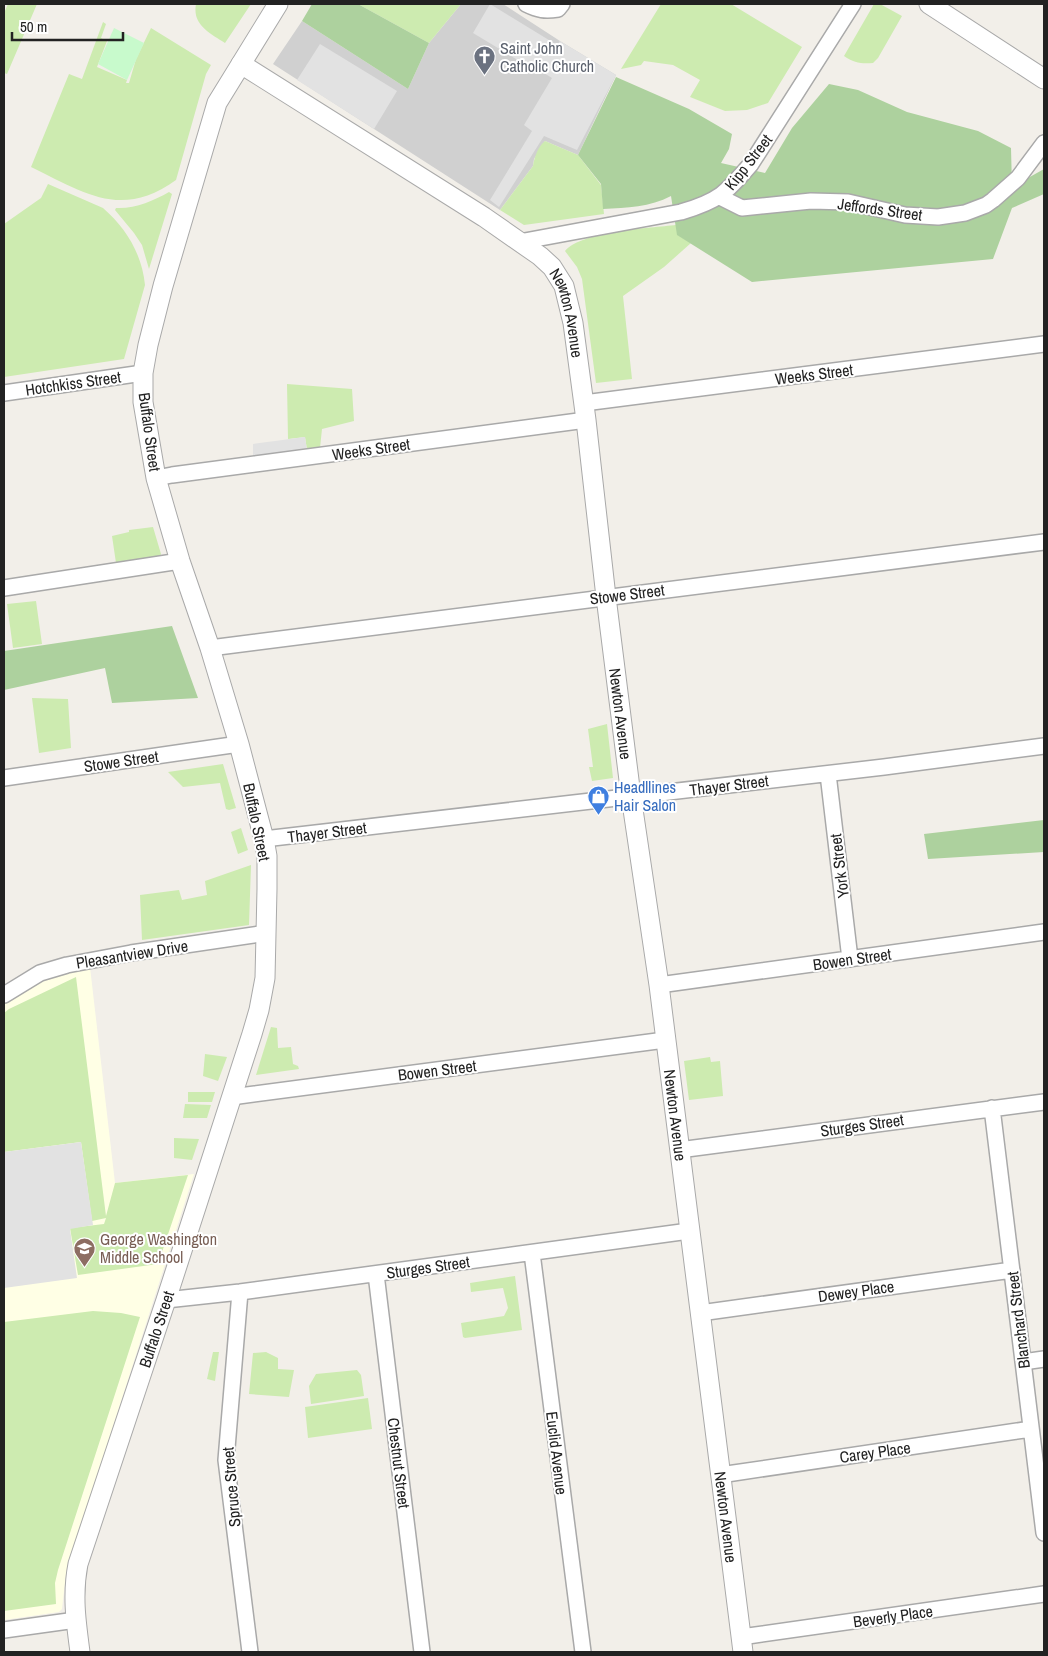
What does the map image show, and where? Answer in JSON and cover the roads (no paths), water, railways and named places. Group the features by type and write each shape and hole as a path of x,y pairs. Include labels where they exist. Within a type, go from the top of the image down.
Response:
{"street":[{"name":"Buffalo Street","path":"80,1652 74,1583 78,1564 166,1300 259,1010 265,978 267,856 264,839 239,744 210,648 180,561 156,478 143,402 143,373 148,345 164,286 217,102 278,4"},
{"path":"526,4 535,9 546,11 558,9 562,4"},
{"name":"Kipp Street","path":"520,242 681,212 720,197 732,187 751,164 853,4"},
{"path":"929,4 1044,79"},
{"name":"Newton Avenue","path":"241,64 484,217 540,256 552,267 564,286 573,323 585,412 631,796 659,985 742,1645"},
{"name":"Jeffords Street","path":"720,197 742,208 811,201 848,202 905,215 938,216 966,213 994,200 1018,178 1044,143"},
{"name":"Weeks Street","path":"156,478 1044,344"},
{"name":"Hotchkiss Street","path":"4,393 143,373"},
{"name":"Stowe Street","path":"210,648 1044,542"},
{"path":"4,588 180,561"},
{"name":"Stowe Street","path":"4,778 239,744"},
{"name":"Thayer Street","path":"264,839 828,774 1044,746"},
{"name":"York Street","path":"828,774 850,959"},
{"name":"Bowen Street","path":"659,985 1044,932"},
{"name":"Pleasantview Drive","path":"4,995 40,973 67,965 131,953 267,933"},
{"name":"Bowen Street","path":"231,1097 666,1040"},
{"name":"Sturges Street","path":"679,1150 1044,1102"},
{"name":"Blanchard Street","path":"992,1108 1044,1533"},
{"name":"Sturges Street","path":"166,1300 240,1292 689,1231"},
{"name":"Euclid Avenue","path":"532,1253 583,1652"},
{"name":"Dewey Place","path":"700,1313 1012,1270"},
{"name":"Chestnut Street","path":"376,1274 422,1652"},
{"name":"Spruce Street","path":"240,1292 226,1460 250,1652"},
{"path":"1023,1362 1044,1358"},
{"name":"Carey Place","path":"720,1475 1031,1429"},
{"name":"Beverly Place","path":"742,1645 1044,1594"},
{"path":"4,1630 76,1620"}],"place":[{"name":"Saint John Catholic Church","path":"484,76"},
{"name":"Headllines Hair Salon","path":"598,815"},
{"name":"George Washington Middle School","path":"84,1267"}]}
